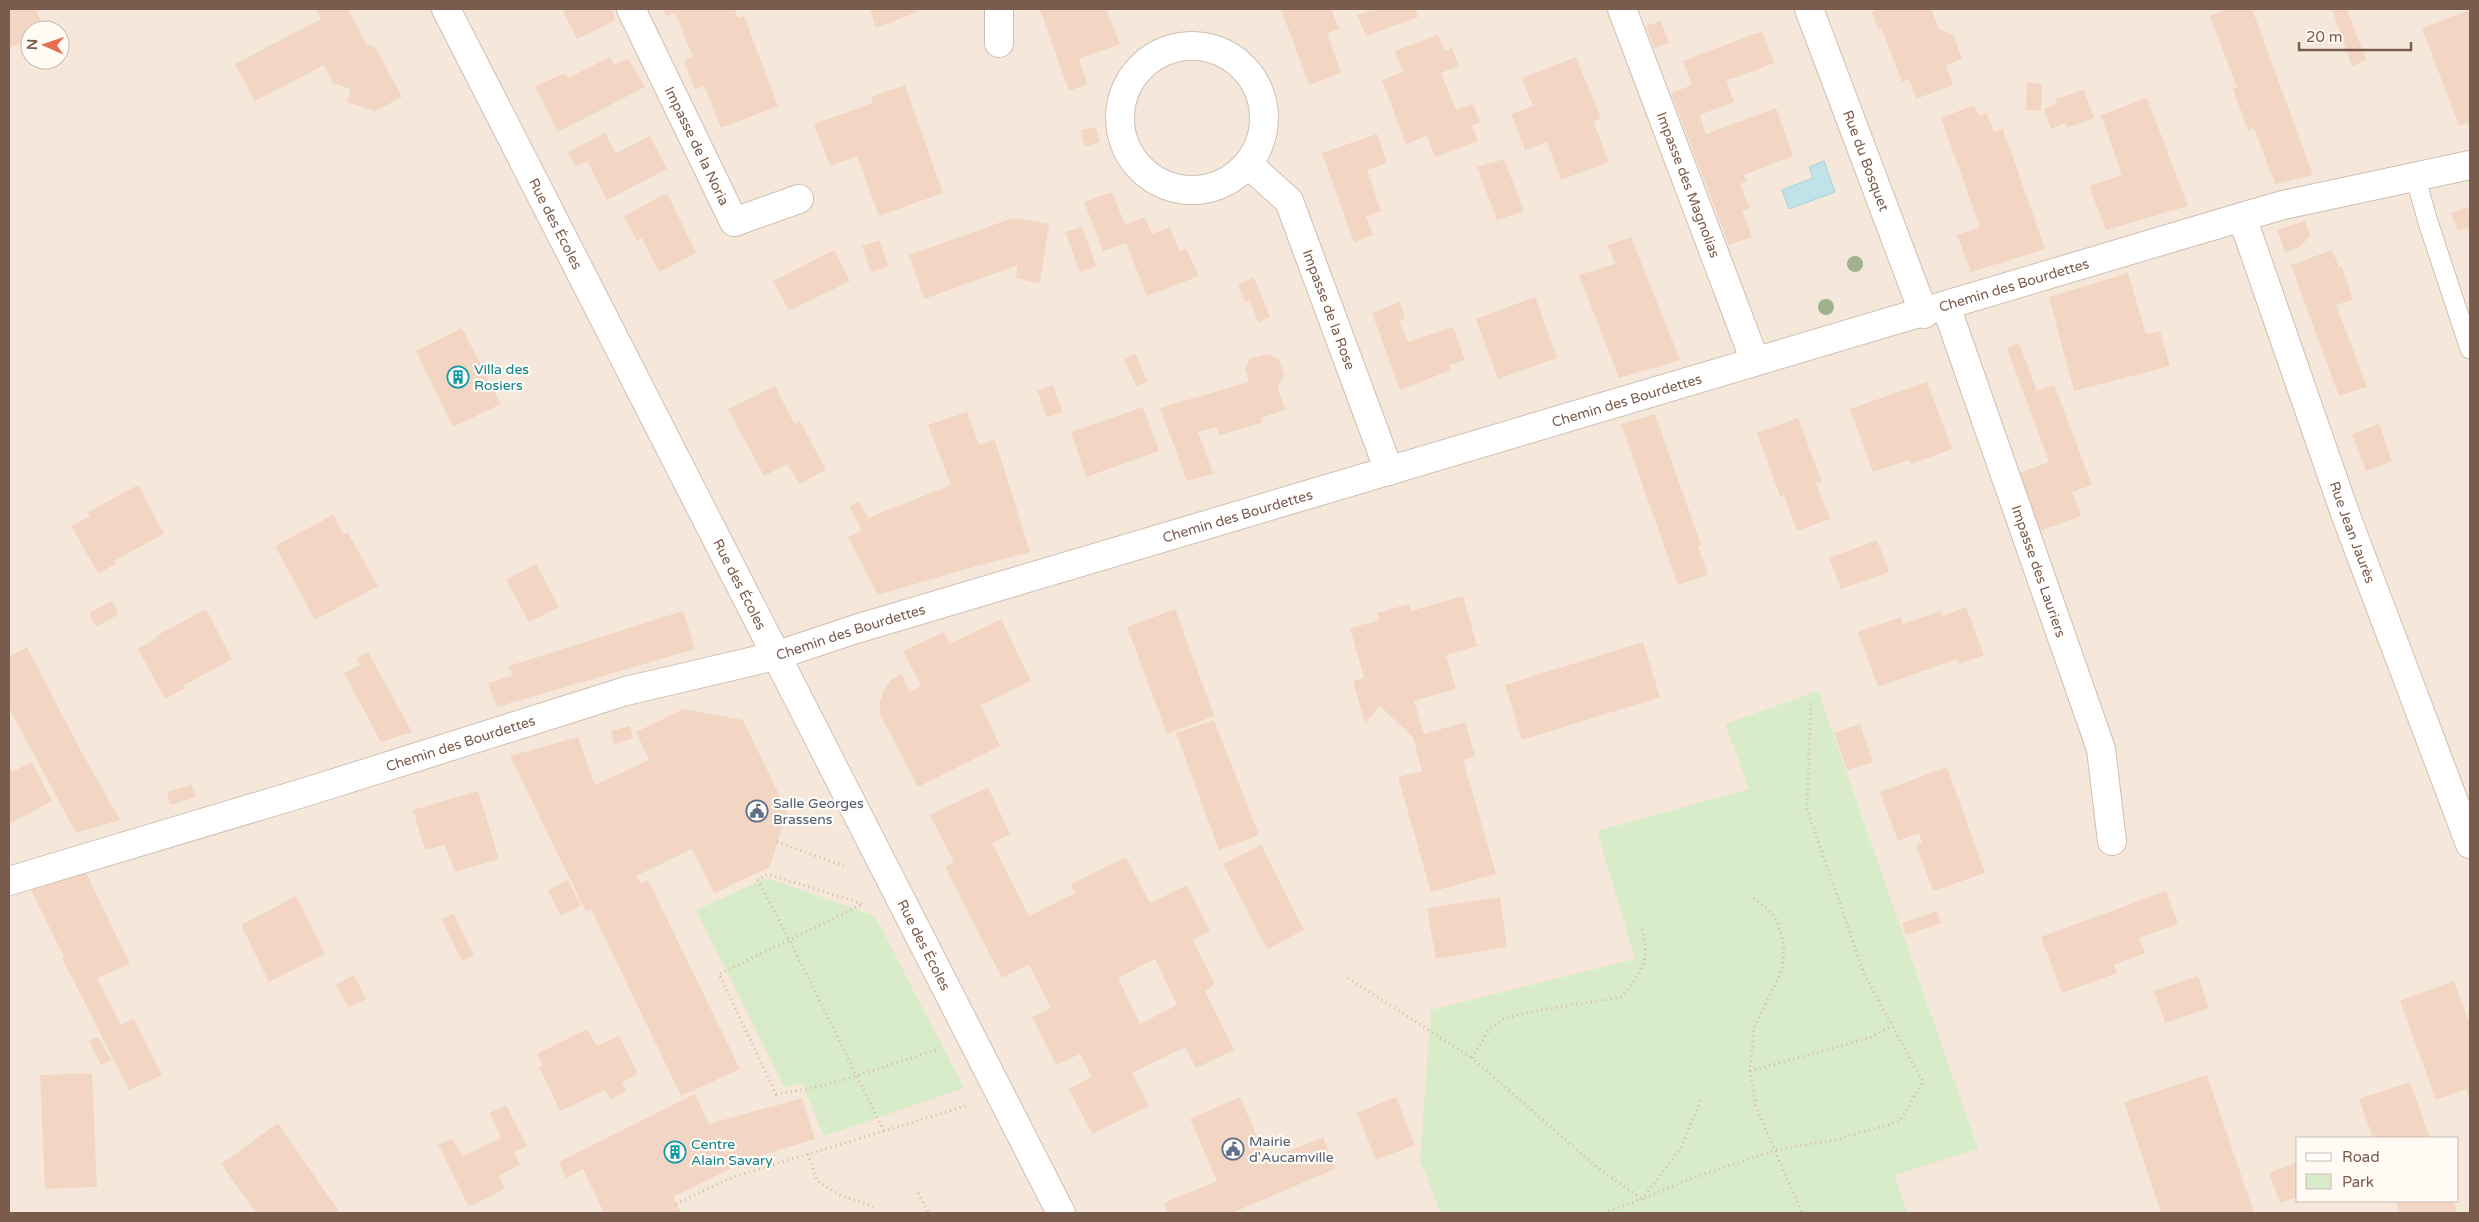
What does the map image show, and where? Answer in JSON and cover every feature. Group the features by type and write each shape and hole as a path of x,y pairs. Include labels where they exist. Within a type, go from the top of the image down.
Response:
{"street":[{"name":"Rue des Écoles","path":"446,9 1061,1213"},
{"name":"Impasse de la Noria","path":"631,9 734,222 799,199"},
{"path":"999,9 999,43"},
{"name":"Impasse des Magnolias","path":"1622,9 1755,361"},
{"name":"Rue du Bosquet","path":"1809,9 1935,310"},
{"path":"1186,45 1210,47 1232,57 1250,74 1261,95 1265,119 1260,143 1248,164 1231,179 1208,189 1185,190 1162,184 1143,171 1128,152 1121,130 1120,106 1128,84 1143,64 1163,51 1186,45"},
{"name":"Impasse de la Rose","path":"1248,164 1289,201 1389,471"},
{"name":"Chemin des Bourdettes","path":"9,881 314,790 626,691 775,656 875,624 2283,205 2470,165"},
{"name":"Rue Jean Jaurès","path":"2242,217 2346,516 2470,844"},
{"name":"Impasse des Lauriers","path":"1935,310 2101,749 2112,841"}],"lane":[{"path":"2415,176 2428,222 2470,349"}],"path":[{"path":"1604,1213 1692,1178 1776,1150 1838,1139 1900,1121 1923,1082 1865,976 1807,809 1811,701"},
{"path":"777,842 844,866 848,872"},
{"path":"863,904 768,874 758,880 790,940 884,1131"},
{"path":"1754,898 1768,909 1777,921 1784,945 1782,970 1754,1028 1750,1071 1756,1107 1802,1213"},
{"path":"860,899 863,904"},
{"path":"863,904 719,974 776,1094 805,1090 856,1076 943,1047"},
{"path":"1472,1058 1490,1030 1503,1019 1529,1012 1621,997 1644,966 1646,943 1642,929"},
{"path":"1348,978 1472,1058 1599,1169 1642,1199"},
{"path":"1750,1071 1872,1036 1891,1026"},
{"path":"676,1204 733,1177 1001,1096"},
{"path":"1642,1199 1681,1148 1701,1099"},
{"path":"808,1154 817,1181 840,1195 877,1208"},
{"path":"918,1193 928,1213"}],"shaded area":[{"path":"9,9 2470,9 2470,1213 9,1213"}],"green space":[{"path":"1818,691 1978,1149 1894,1175 1907,1213 1441,1213 1420,1160 1431,1010 1635,959 1597,831 1749,789 1725,724"},
{"path":"767,878 875,916 964,1088 824,1136 802,1083 785,1088 696,910"}],"water":[{"path":"1824,161 1835,192 1789,209 1782,190 1813,178 1809,167"}],"building":[{"path":"9,9 36,9 40,20 20,20 20,43 9,48"},
{"path":"316,9 348,9 366,44 376,48 402,97 375,111 347,102 351,89 333,83 324,65 255,101 235,64 321,19"},
{"path":"562,9 611,9 616,20 577,39"},
{"path":"663,9 734,9 738,18 744,16 778,106 721,128 704,85 695,89 684,61 693,57 675,13 666,16"},
{"path":"870,9 916,9 917,12 876,28"},
{"path":"1040,9 1106,9 1120,44 1079,59 1087,84 1069,91"},
{"path":"1281,9 1331,9 1339,29 1327,33 1341,73 1309,85"},
{"path":"1376,9 1415,9 1418,17 1366,36 1357,15"},
{"path":"1880,9 1931,9 1939,29 1954,36 1962,59 1946,65 1953,85 1916,99 1909,79 1902,82 1881,27 1878,29 1872,12"},
{"path":"2229,9 2252,9 2313,175 2275,184 2254,128 2248,130 2233,89 2237,87 2210,16"},
{"path":"2332,9 2347,9 2366,60 2352,66"},
{"path":"2470,10 2470,122 2459,126 2422,28"},
{"path":"1661,21 1669,43 1654,48 1646,26"},
{"path":"1762,31 1774,63 1726,81 1734,102 1700,115 1706,134 1776,108 1793,156 1744,175 1747,181 1740,184 1750,208 1742,210 1752,237 1729,245 1671,93 1692,85 1683,61"},
{"path":"1438,35 1445,51 1452,48 1459,66 1441,73 1456,110 1473,104 1480,122 1472,125 1478,141 1435,157 1427,136 1406,144 1382,80 1403,72 1395,51"},
{"path":"610,57 614,65 628,59 645,87 558,132 535,86 565,73 568,78"},
{"path":"1576,57 1601,119 1593,121 1609,162 1561,180 1547,142 1525,150 1511,114 1533,106 1522,78"},
{"path":"2027,82 2042,84 2041,111 2026,110"},
{"path":"905,85 943,193 879,216 857,156 830,166 814,124 873,103 871,97"},
{"path":"2084,90 2094,118 2067,128 2065,123 2051,129 2044,109 2057,103 2056,99"},
{"path":"2147,98 2188,206 2106,230 2089,186 2122,175 2101,115"},
{"path":"1974,105 1979,116 1987,113 1994,132 2003,129 2045,249 1971,272 1957,235 1980,227 1941,118"},
{"path":"1096,127 1100,142 1085,147 1081,130"},
{"path":"605,133 616,153 650,136 667,169 607,200 587,161 576,167 568,152"},
{"path":"1377,134 1387,163 1367,170 1381,211 1366,216 1373,235 1354,242 1322,153"},
{"path":"1504,159 1524,211 1497,220 1477,167"},
{"path":"1112,192 1125,225 1145,217 1152,234 1170,227 1179,251 1186,249 1199,276 1147,296 1126,243 1103,251 1084,202"},
{"path":"667,193 696,253 659,272 642,238 637,241 624,216"},
{"path":"2468,207 2470,227 2458,231 2451,213"},
{"path":"1013,218 1049,224 1040,283 1015,278 1018,265 924,299 909,255"},
{"path":"2305,221 2310,236 2300,247 2285,252 2277,230"},
{"path":"1082,227 1096,266 1080,272 1065,232"},
{"path":"1631,237 1680,360 1619,378 1579,275 1615,264 1608,245"},
{"path":"879,240 888,266 871,272 862,246"},
{"path":"834,250 850,281 789,311 773,281"},
{"path":"2332,250 2339,267 2342,267 2353,300 2336,305 2367,387 2339,396 2291,265"},
{"path":"2128,273 2146,334 2160,331 2170,366 2074,391 2049,297"},
{"path":"1254,278 1270,317 1258,322 1250,300 1245,302 1238,284"},
{"path":"1535,297 1557,358 1498,379 1476,319"},
{"path":"1400,302 1405,319 1399,321 1408,342 1453,327 1465,360 1449,365 1451,370 1400,390 1372,313"},
{"name":"Villa des Rosiers","path":"462,328 501,404 453,427 416,351"},
{"path":"2019,343 2037,391 2054,385 2092,485 2072,492 2081,516 2037,532 2016,474 2049,462 2007,348"},
{"path":"1136,354 1147,382 1136,386 1124,358"},
{"path":"1267,354 1279,359 1284,375 1278,387 1285,410 1261,418 1262,423 1219,435 1217,427 1198,432 1213,474 1187,481 1160,408 1249,382 1245,369 1250,359"},
{"path":"1927,382 1952,449 1911,464 1909,460 1873,472 1850,409"},
{"path":"1053,385 1063,412 1047,417 1037,391"},
{"path":"775,386 795,425 800,421 826,470 799,484 788,464 764,476 728,409"},
{"path":"1143,407 1159,451 1086,477 1071,432"},
{"path":"967,412 979,445 995,440 1030,552 878,595 848,537 862,530 849,507 859,501 868,518 951,485 928,425"},
{"path":"1655,414 1701,545 1698,546 1708,575 1678,585 1621,424"},
{"path":"1798,418 1822,482 1816,483 1830,519 1797,531 1784,495 1780,496 1757,433"},
{"path":"2379,424 2392,461 2366,471 2352,434"},
{"path":"138,485 164,534 114,561 116,564 98,573 71,526 90,516 88,512"},
{"path":"333,515 344,534 348,533 378,586 315,620 275,546"},
{"path":"1877,540 1889,572 1841,589 1829,558"},
{"path":"536,564 559,607 529,622 506,580"},
{"path":"1463,596 1477,646 1446,655 1456,689 1414,701 1424,734 1465,722 1475,756 1463,760 1496,874 1431,892 1398,777 1422,771 1413,737 1380,706 1365,723 1353,681 1364,678 1350,628 1380,620 1377,613 1409,604 1411,611"},
{"path":"112,601 119,614 96,627 89,613"},
{"path":"1966,607 1984,655 1959,664 1956,659 1878,687 1858,632 1901,617 1903,624 1941,611 1942,616"},
{"path":"206,609 232,659 183,686 185,688 165,699 138,649 157,638 156,636"},
{"path":"1175,609 1214,716 1167,734 1127,627"},
{"path":"683,611 695,649 497,707 488,683 512,676 509,666"},
{"path":"1001,619 1031,681 981,705 1000,746 918,787 880,714 880,702 884,689 891,680 901,673 910,692 921,686 903,651 944,632 950,644"},
{"path":"1643,642 1660,697 1522,740 1505,685"},
{"path":"27,647 82,753 120,820 76,833 9,708 9,657"},
{"path":"368,652 412,732 381,742 344,673 360,665 357,658"},
{"path":"684,709 743,720 787,811 770,867 714,893 692,849 636,876 641,883 648,880 740,1069 681,1096 591,909 586,912 510,756 578,737 595,785 649,760 636,732"},
{"path":"1214,720 1259,835 1219,850 1176,733"},
{"path":"1860,724 1873,762 1847,770 1834,733"},
{"path":"630,726 633,738 614,744 611,731"},
{"path":"32,762 52,801 9,824 9,767 12,772"},
{"path":"1947,767 1985,873 1933,891 1916,845 1922,842 1919,833 1898,841 1880,792"},
{"path":"192,785 196,797 170,805 167,792"},
{"path":"988,787 1010,834 992,843 1029,916 1075,893 1071,884 1126,857 1150,903 1187,885 1210,931 1193,940 1215,985 1205,991 1234,1050 1196,1068 1185,1047 1132,1073 1149,1106 1092,1134 1069,1089 1092,1077 1080,1054 1056,1065 1032,1017 1051,1008 1029,964 1002,978 945,867 954,862 930,815","holes":["1155,959 1177,1005 1140,1024 1118,978"]},
{"path":"478,791 499,859 455,872 445,845 425,850 413,810"},
{"path":"1261,845 1304,930 1267,949 1223,864"},
{"path":"85,871 130,964 97,978 121,1025 134,1019 162,1075 129,1090 62,958 64,957 30,888"},
{"path":"568,880 581,906 561,916 548,890"},
{"path":"2166,891 2178,924 2139,938 2145,953 2114,965 2117,973 2062,993 2041,937"},
{"path":"296,896 325,954 269,982 241,925"},
{"path":"1500,897 1507,947 1436,959 1427,908"},
{"path":"1937,911 1941,923 1906,935 1902,923"},
{"path":"453,913 474,955 462,961 442,920"},
{"path":"354,975 366,999 348,1008 336,985"},
{"path":"2198,976 2209,1008 2165,1023 2154,991"},
{"path":"2454,981 2470,1025 2470,1099 2466,1089 2436,1100 2400,1001"},
{"path":"587,1029 597,1046 619,1036 638,1074 622,1082 626,1091 610,1099 605,1090 560,1111 539,1067 543,1066 537,1054"},
{"path":"98,1037 111,1060 101,1065 89,1041"},
{"path":"92,1073 97,1187 45,1189 40,1075"},
{"path":"2207,1075 2254,1213 2161,1213 2124,1102"},
{"path":"2410,1082 2430,1137 2373,1137 2359,1099"},
{"name":"Centre Alain Savary","path":"695,1094 709,1124 802,1098 815,1139 729,1165 730,1169 673,1197 681,1213 604,1213 583,1169 566,1178 559,1162"},
{"name":"Mairie d'Aucamville","path":"1240,1097 1267,1160 1323,1137 1335,1169 1232,1213 1168,1213 1164,1203 1217,1181 1190,1119"},
{"path":"1396,1097 1415,1145 1376,1160 1357,1113"},
{"path":"506,1105 527,1146 514,1152 520,1164 499,1176 505,1189 469,1207 438,1144 452,1139 463,1156 501,1138 490,1113"},
{"path":"278,1123 340,1213 256,1213 221,1164"},
{"path":"2296,1163 2296,1198 2280,1203 2269,1173"},
{"path":"2396,1202 2453,1202 2457,1213 2400,1213"}],"place":[{"name":"Villa des Rosiers","path":"458,377"},
{"name":"Salle Georges Brassens","path":"757,811"},
{"name":"Mairie d'Aucamville","path":"1233,1149"},
{"name":"Centre Alain Savary","path":"675,1152"}]}
